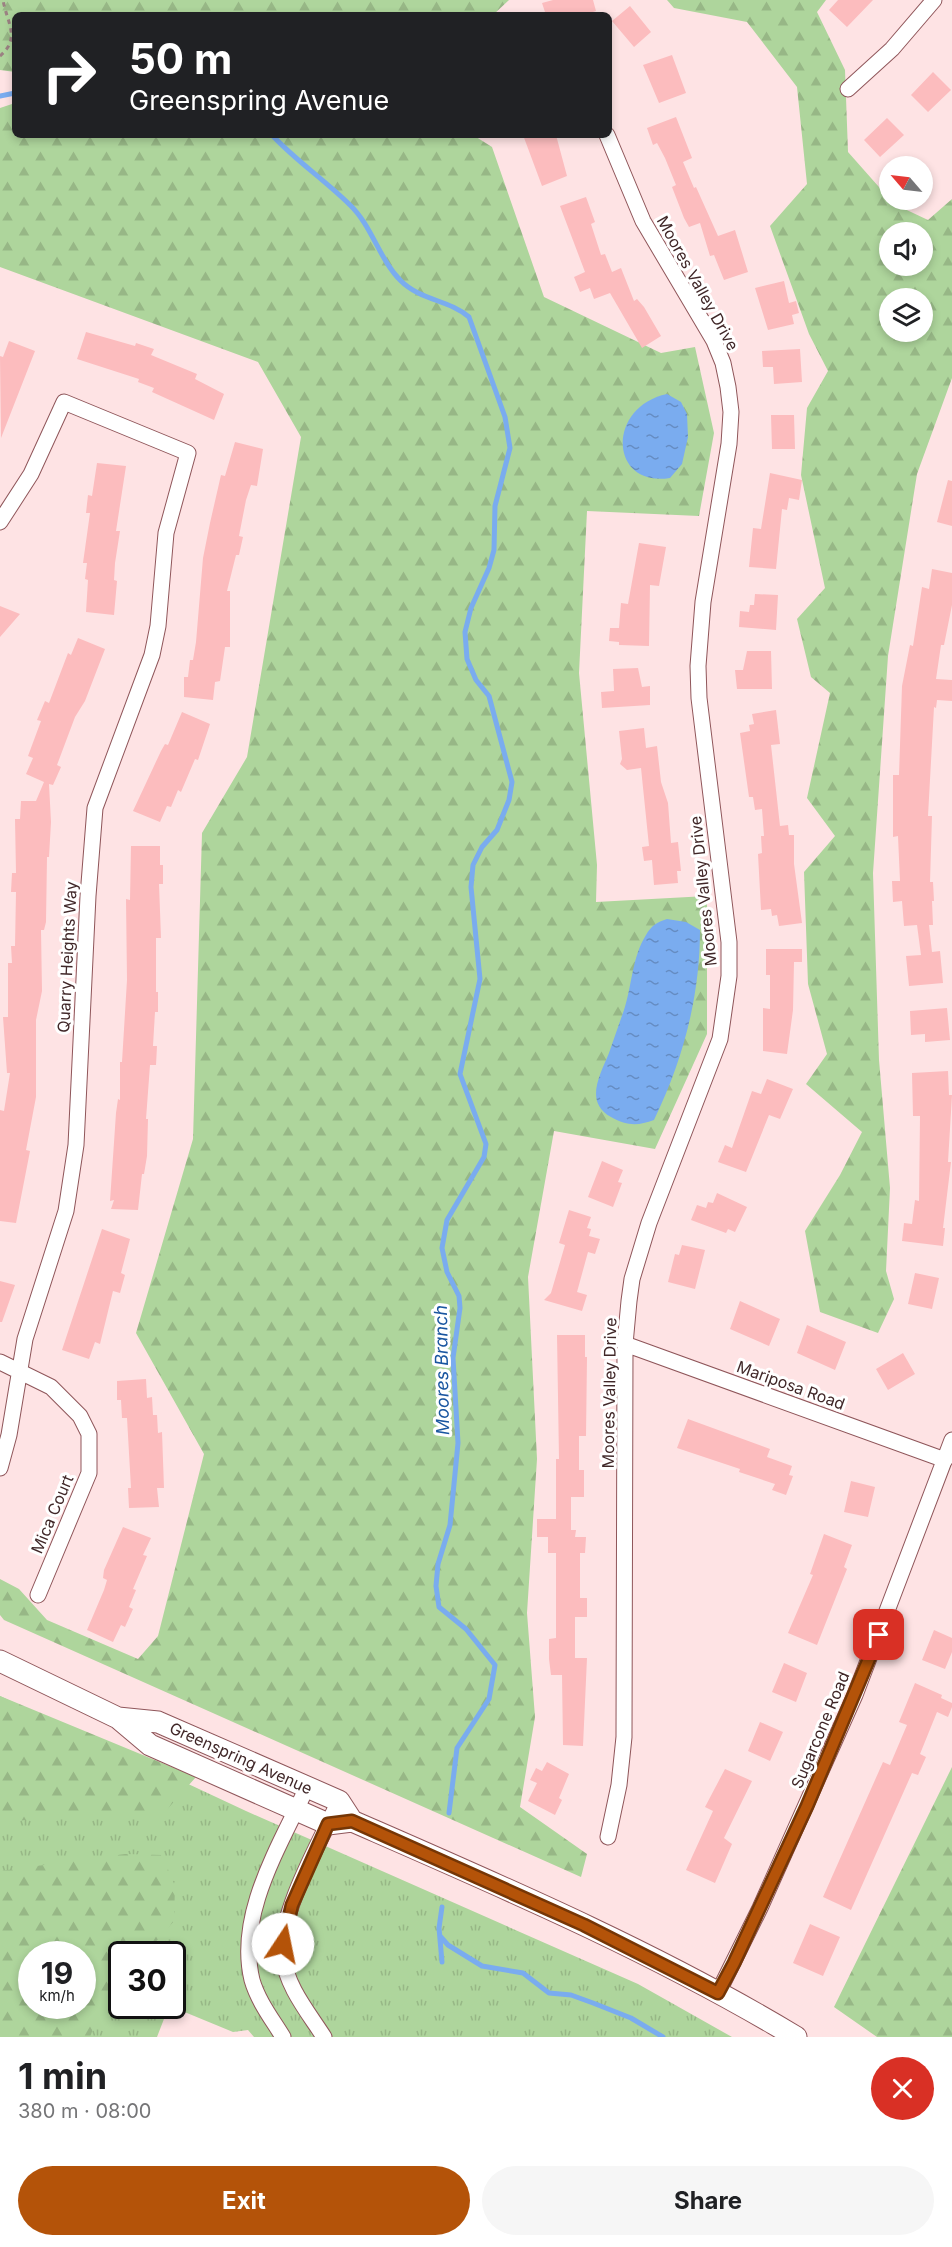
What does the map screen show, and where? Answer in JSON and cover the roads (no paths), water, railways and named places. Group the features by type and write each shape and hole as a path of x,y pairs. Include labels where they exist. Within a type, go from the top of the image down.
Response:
{"main road":[{"name":"Greenspring Avenue","path":"0,1661 118,1718 150,1745 328,1824"},
{"name":"Greenspring Avenue","path":"118,1718 158,1722 339,1801"},
{"path":"339,1801 352,1821"},
{"path":"328,1824 352,1821 584,1925 718,1993 796,2037"}],"street":[{"path":"848,89 892,49 934,0"},
{"name":"Moores Valley Drive","path":"608,138 643,221 714,341 723,363 731,412 729,444 703,602 698,666 699,698 729,942 729,976 720,1039 639,1253 632,1279 625,1344 624,1737 619,1785 608,1837"},
{"name":"Quarry Heights Way","path":"0,522 31,474 64,402 189,453 166,533 158,626 152,655 145,680 95,808 88,896 76,1145 66,1211 32,1311 0,1468"},
{"name":"Mariposa Road","path":"625,1344 945,1460"},
{"name":"Mica Court","path":"0,1362 51,1387 68,1401 80,1416 89,1434 91,1455 89,1473 38,1595"},
{"name":"Sugarcone Road","path":"718,1993 760,1908 855,1695 952,1440"},
{"path":"283,2037 265,2009 252,1980 249,1944 254,1915 263,1885 307,1787"},
{"path":"324,2037 294,1992 283,1956 284,1931 292,1905 339,1801"}],"water":[{"path":"667,394 681,402 687,414 688,437 682,464 670,478 650,478 635,471 626,459 623,445 625,429 633,414 647,402"},
{"path":"667,919 686,922 700,930 697,980 688,1028 673,1074 654,1120 638,1124 622,1122 603,1111 598,1104 596,1088 627,1001 641,944 652,927"}],"waterway":[{"name":"Moores Branch","path":"0,96 12,94"},
{"name":"Moores Branch","path":"275,138 358,213 387,263 401,281 417,292 453,307 469,317 505,417 510,448 495,506 494,550 489,568 471,608 465,632 467,659 476,680 489,696 512,782 509,800 497,830 482,847 473,865 471,887 480,979 460,1074 486,1144 484,1157 447,1220 442,1248 447,1272 459,1296 460,1308 453,1358 458,1443 450,1525 438,1564 436,1586 439,1607 466,1629 495,1665 489,1699 457,1748 449,1813"},
{"name":"Moores Branch","path":"442,1907 439,1928 442,1962"},
{"path":"440,1936 448,1945 482,1966 523,1973 549,1993 571,1995 593,2003 631,2018 663,2037"}]}
